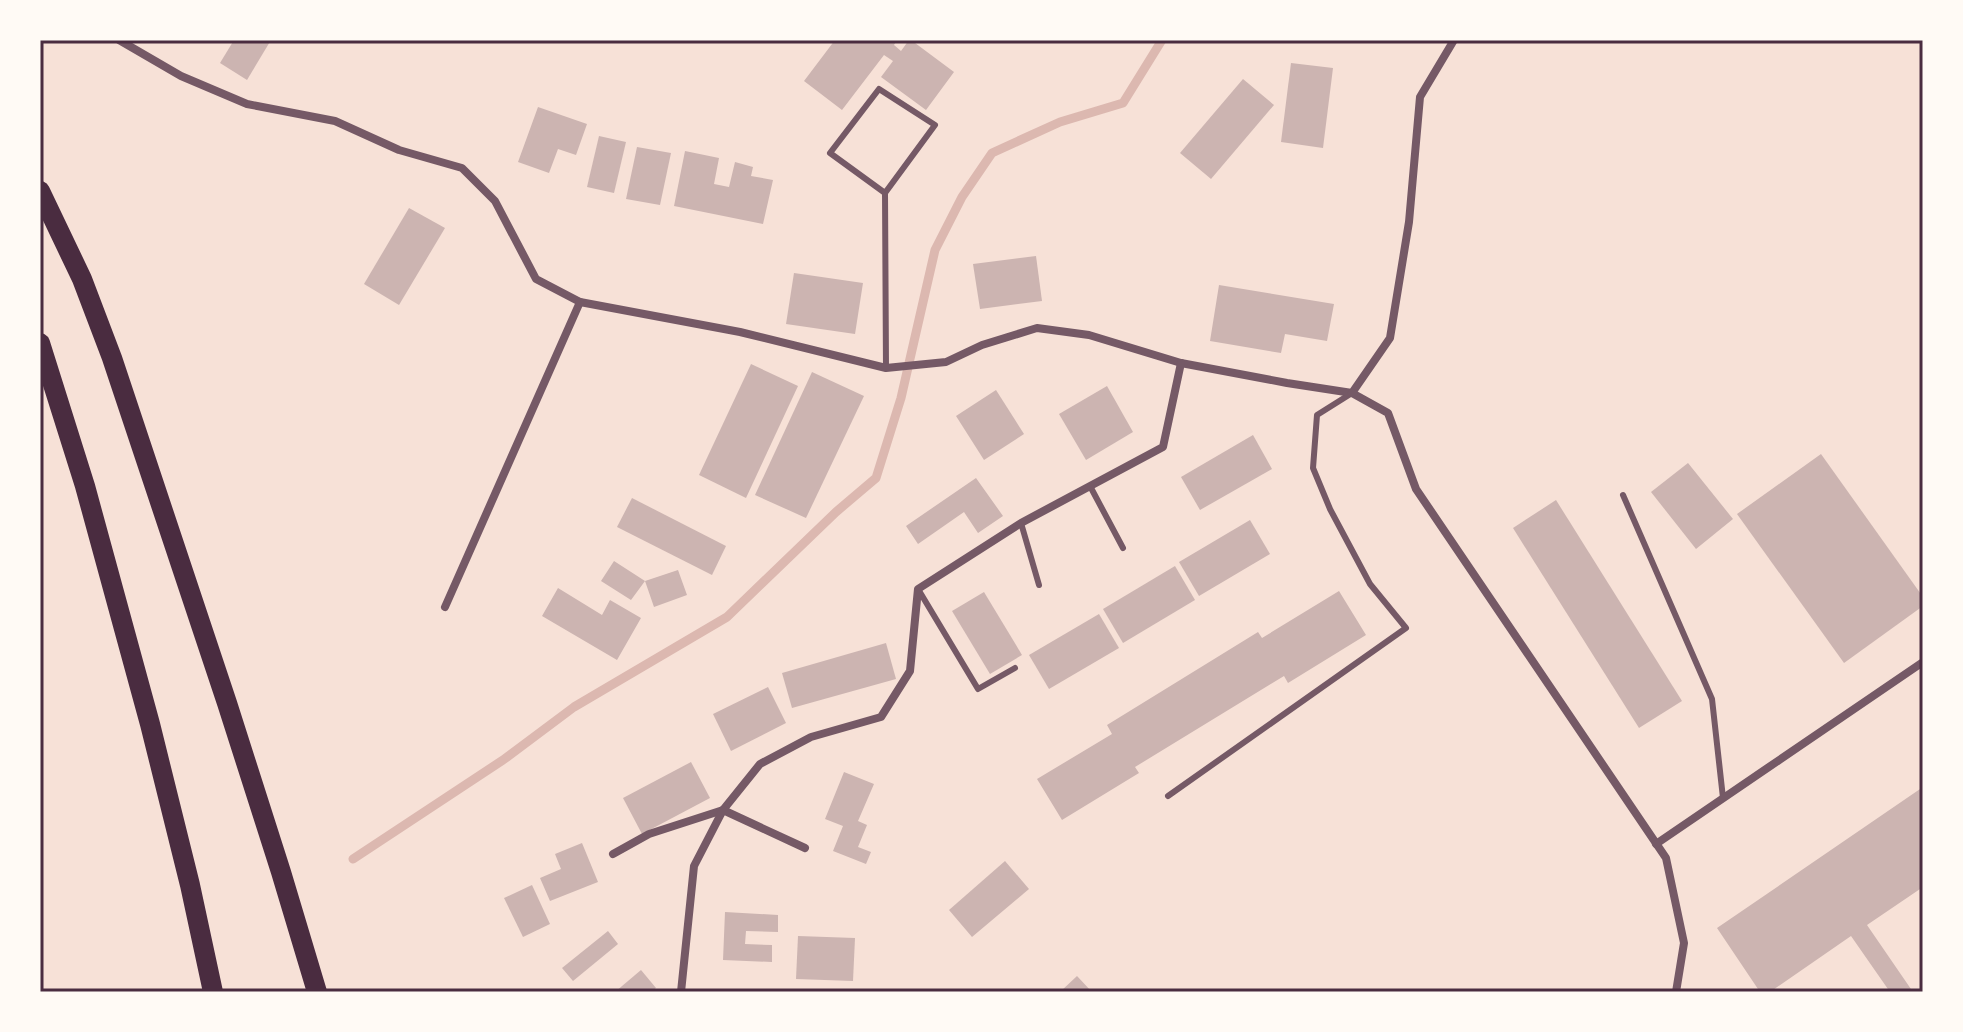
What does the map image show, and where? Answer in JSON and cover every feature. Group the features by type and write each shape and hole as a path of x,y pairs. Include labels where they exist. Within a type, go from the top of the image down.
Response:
{"main road":[{"path":"40,191 82,279 112,358 281,872 317,992"},
{"path":"40,343 93,516 150,724 213,992"}],"street":[{"path":"119,40 181,76 247,104 335,121 399,150 462,168 495,201 536,279 580,302 740,332 886,368 946,362 982,345 1037,328 1089,335 1181,363 1352,393 1388,413 1416,489 1666,858 1684,943 1676,992"},
{"path":"1352,393 1390,338 1409,222 1420,97 1452,42 1440,40"},
{"path":"445,607 580,302"},
{"path":"681,992 694,866 723,810 760,764 811,737 881,717 910,671 918,589 1021,523 1163,447 1181,363"},
{"path":"1656,844 1923,662"},
{"path":"613,854 649,834 723,810 805,848"}],"lane":[{"path":"885,193 830,153 879,89 935,125 885,193 886,368"},
{"path":"1168,796 1406,628 1370,584 1330,509 1313,468 1317,415 1352,393"},
{"path":"1090,486 1123,548"},
{"path":"1623,495 1712,699 1723,798"},
{"path":"1021,523 1039,585"},
{"path":"918,589 978,689 1015,668"}],"building":[{"path":"234,40 271,40 247,80 220,63"},
{"path":"835,40 897,40 894,45 901,51 911,40 954,72 926,110 881,77 893,61 884,55 842,110 804,81"},
{"path":"1291,63 1333,68 1323,148 1281,142"},
{"path":"1243,79 1274,105 1211,179 1180,153"},
{"path":"538,107 587,124 576,155 558,149 549,173 518,162"},
{"path":"599,136 626,142 614,193 587,187"},
{"path":"637,147 671,153 660,205 626,199"},
{"path":"685,151 719,158 714,184 729,187 735,162 753,167 751,176 773,180 763,224 674,206"},
{"path":"409,208 445,228 399,305 364,284"},
{"path":"1036,256 1042,301 980,309 973,264"},
{"path":"794,273 863,283 855,334 786,324"},
{"path":"1219,285 1334,304 1327,341 1285,334 1281,353 1210,341"},
{"path":"751,364 798,386 746,498 699,475"},
{"path":"812,372 864,396 806,518 755,495"},
{"path":"1107,386 1133,432 1086,460 1059,414"},
{"path":"996,390 1024,434 984,460 956,416"},
{"path":"1253,435 1272,469 1200,510 1181,477"},
{"path":"1821,454 1923,597 1923,606 1844,663 1737,514"},
{"path":"1688,463 1733,519 1696,549 1651,492"},
{"path":"976,478 1003,516 978,533 964,512 918,544 906,526"},
{"path":"632,498 726,546 712,575 617,527"},
{"path":"1556,500 1682,701 1639,728 1513,528"},
{"path":"1250,520 1270,554 1199,596 1179,562"},
{"path":"614,561 645,581 631,600 601,581"},
{"path":"1175,566 1195,600 1123,643 1103,609"},
{"path":"678,570 687,595 654,607 645,581"},
{"path":"558,588 602,615 610,600 641,618 617,660 542,616"},
{"path":"1339,591 1366,635 1288,683 1284,676 1135,767 1139,773 1062,820 1037,779 1112,734 1107,725 1258,632 1262,638"},
{"path":"984,592 1022,655 990,674 952,611"},
{"path":"1099,614 1119,648 1049,689 1029,655"},
{"path":"886,643 896,679 792,708 782,673"},
{"path":"768,687 786,723 731,751 713,714"},
{"path":"691,762 710,798 642,834 623,798"},
{"path":"844,772 874,784 858,821 867,825 858,847 871,852 866,864 833,851 843,826 825,819"},
{"path":"1923,787 1923,887 1867,925 1913,992 1890,992 1851,936 1770,992 1760,992 1717,928"},
{"path":"582,843 598,882 550,901 540,878 561,869 555,854"},
{"path":"1005,861 1029,889 972,937 949,910"},
{"path":"532,885 550,924 523,937 504,898"},
{"path":"725,912 778,915 778,932 746,931 745,944 772,945 772,962 723,960"},
{"path":"608,931 618,944 573,981 562,968"},
{"path":"798,936 855,938 853,981 796,979"},
{"path":"641,970 656,988 651,992 615,992"},
{"path":"1077,976 1092,992 1060,992"}],"waterway":[{"path":"353,859 503,760 574,707 727,617 836,512 876,478 901,398 935,250 962,197 992,153 1060,122 1123,103 1162,40"}]}
